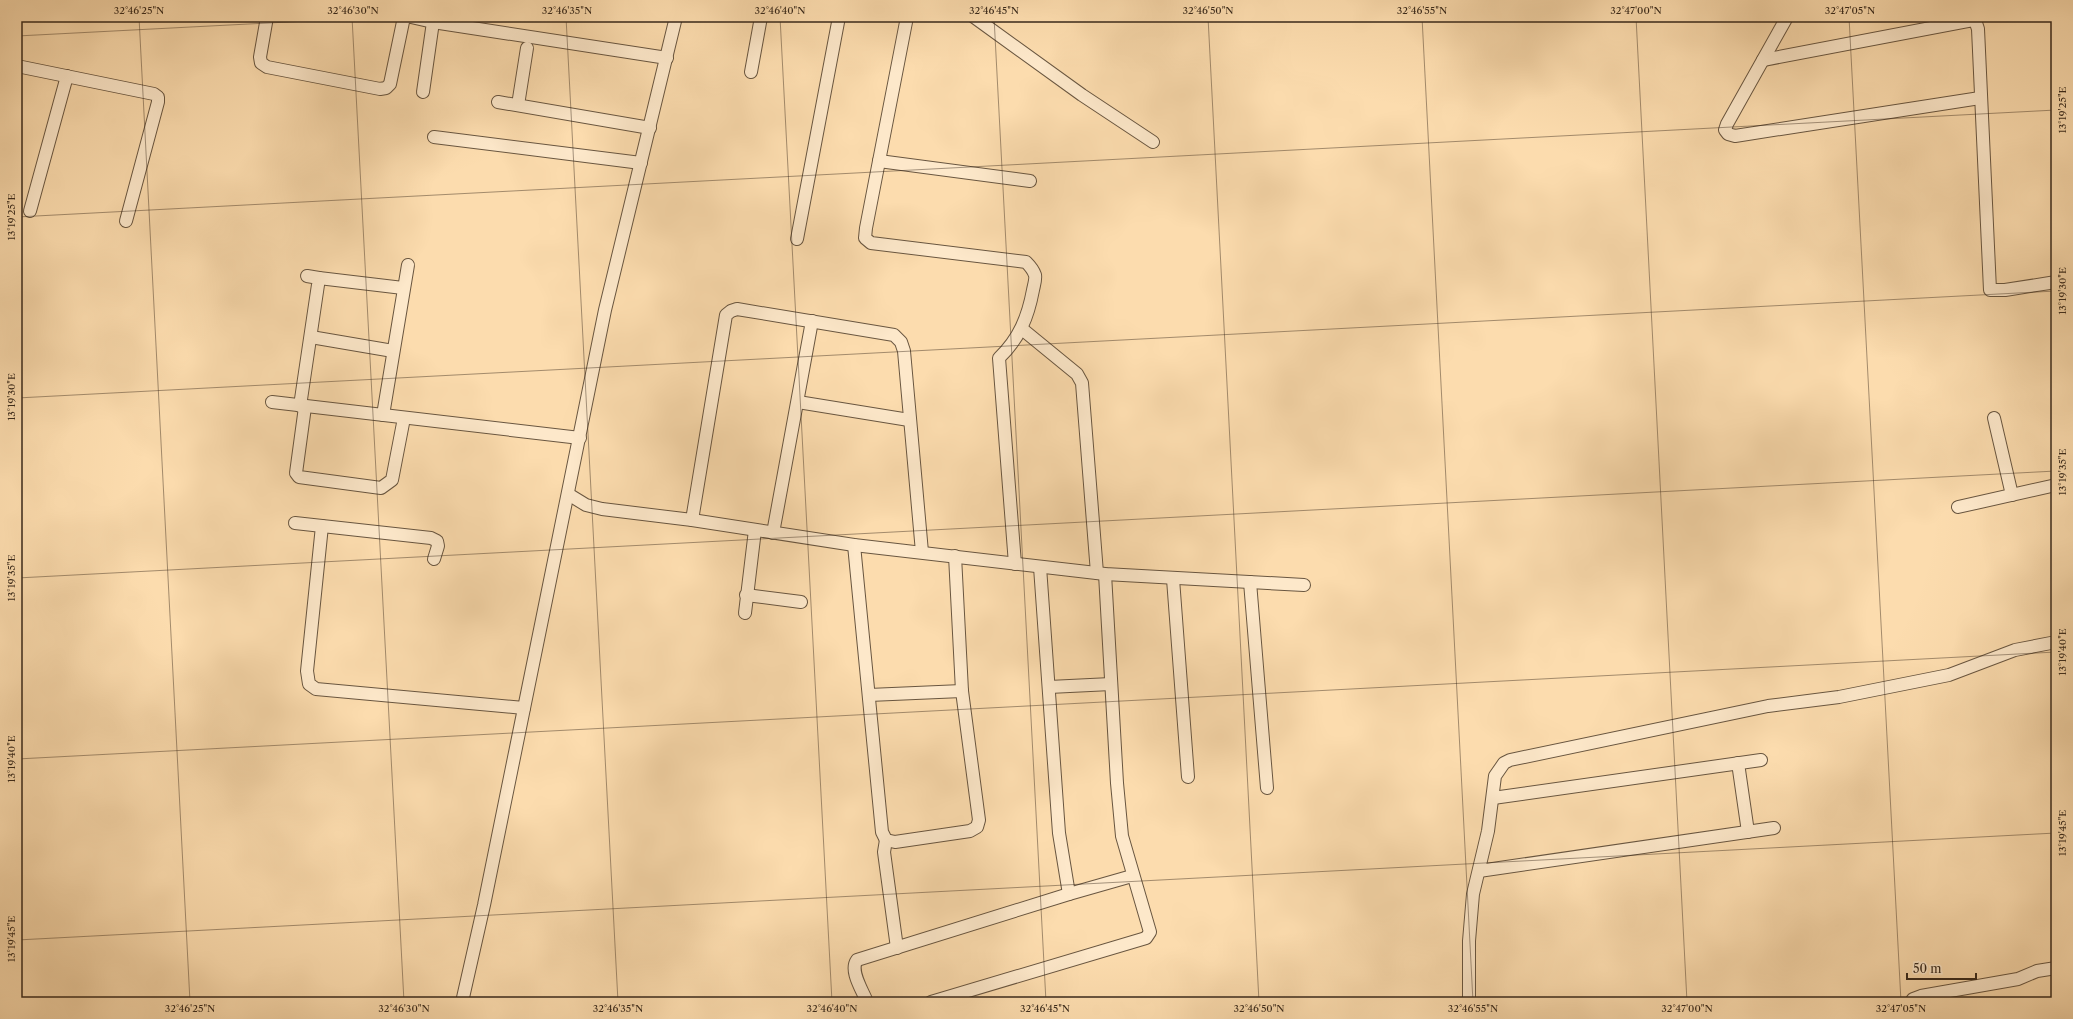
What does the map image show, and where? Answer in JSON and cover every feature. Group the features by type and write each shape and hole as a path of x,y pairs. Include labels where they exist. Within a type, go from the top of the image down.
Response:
{"street":[{"path":"267,17 260,57 261,63 267,67 380,89 386,88 390,84 404,17"},
{"path":"411,17 433,22 448,21 667,58"},
{"path":"462,1002 484,906 605,310 676,17"},
{"path":"751,72 761,17"},
{"path":"797,239 839,17"},
{"path":"907,17 865,238 871,243 1026,262 1036,277 1030,306 1022,329 1010,348 999,358 1015,564"},
{"path":"974,17 1082,95 1153,142"},
{"path":"1788,17 1727,124 1725,130 1728,134 1735,136 1980,98"},
{"path":"1763,60 1973,20 1978,28 1980,98 1990,290 2005,290 2056,282"},
{"path":"423,92 433,22"},
{"path":"518,105 527,48"},
{"path":"17,66 154,94 158,97 150,137 126,221"},
{"path":"30,211 67,76"},
{"path":"498,102 650,128"},
{"path":"434,137 641,163"},
{"path":"879,161 1030,181"},
{"path":"383,416 408,265"},
{"path":"307,276 403,288"},
{"path":"320,278 302,406 296,473 299,478 381,488 387,486 392,480 404,418"},
{"path":"692,520 726,316 731,311 737,309 894,335 901,342 904,351 922,552"},
{"path":"773,533 812,321"},
{"path":"931,1002 1146,938 1150,932 1132,876 1122,836 1118,810 1111,684 1082,383 1077,374 1022,329"},
{"path":"311,337 393,351"},
{"path":"272,402 580,438"},
{"path":"798,402 909,420"},
{"path":"1994,418 2012,495"},
{"path":"1958,507 2056,485"},
{"path":"568,494 586,506 596,508 692,520 854,545 1101,574 1304,585"},
{"path":"295,522 431,538 437,541 438,546 434,560"},
{"path":"322,526 307,671 309,684 316,689 524,708"},
{"path":"745,613 755,530"},
{"path":"854,545 882,832 886,840 884,852 897,948"},
{"path":"886,840 895,842 970,831 977,827 979,820 962,691 955,556"},
{"path":"1040,567 1059,832 1069,894"},
{"path":"1173,579 1188,777"},
{"path":"1250,582 1267,788"},
{"path":"746,595 801,602"},
{"path":"1469,1002 1470,915 1494,798 1495,776 1504,763 1510,760 1768,706 1839,697 1948,676 2015,650 2056,642"},
{"path":"1049,687 1111,684"},
{"path":"869,695 962,691"},
{"path":"1494,798 1761,760"},
{"path":"1738,763 1748,832"},
{"path":"1479,871 1774,828"},
{"path":"867,1002 854,971 854,965 857,960 1132,876"},
{"path":"1911,1002 1913,999 1921,996 2018,979 2037,971 2056,968"}]}
